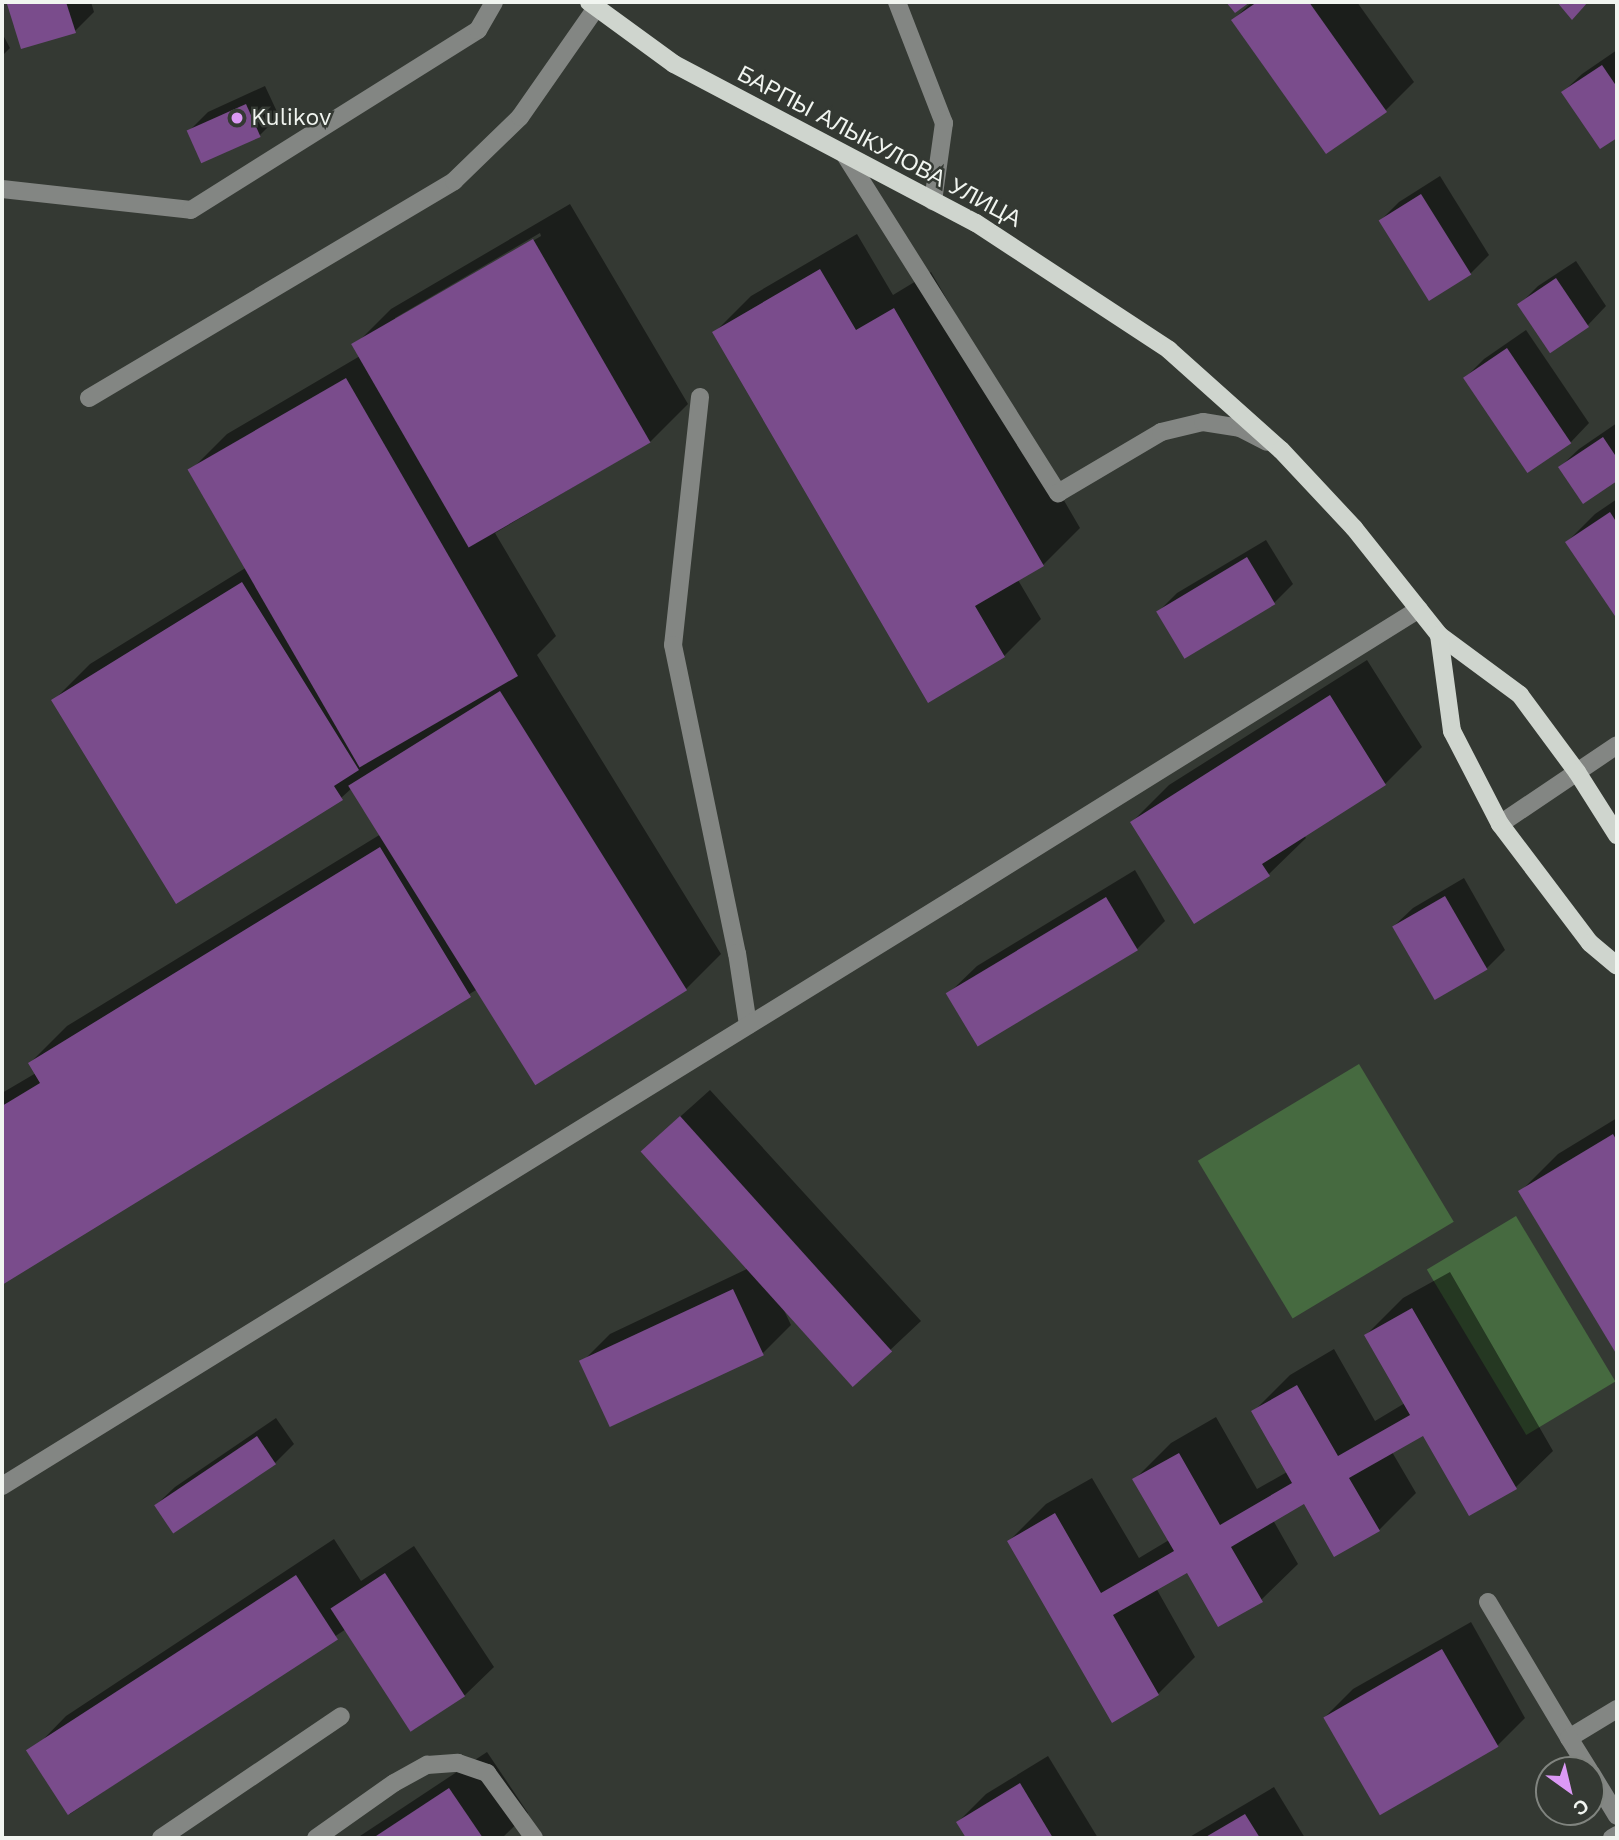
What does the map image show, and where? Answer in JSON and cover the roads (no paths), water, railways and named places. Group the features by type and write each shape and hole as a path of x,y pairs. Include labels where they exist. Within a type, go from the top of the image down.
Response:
{"main road":[{"name":"БАРПЫ АЛЫКУЛОВА УЛИЦА","path":"592,5 674,64 976,223 1169,350 1281,450 1354,527 1439,635 1520,695 1577,772 1617,835"},
{"name":"БАРПЫ АЛЫКУЛОВА УЛИЦА","path":"1439,635 1452,731 1500,824 1590,943 1617,966"}],"street":[{"path":"2,189 191,210 478,30 494,2"},
{"path":"897,2 944,123 933,201"},
{"path":"89,398 454,181 520,117 592,5"},
{"path":"845,155 1058,493 1161,432 1203,422 1240,428 1281,450"},
{"path":"700,397 673,645 737,953 748,1024"},
{"path":"2,1486 1419,609"},
{"path":"1500,824 1617,745"},
{"path":"1488,1602 1581,1756"},
{"path":"1570,1738 1617,1709"},
{"path":"161,1838 341,1716"},
{"path":"316,1838 394,1783 427,1765 458,1763 487,1773 534,1838"},
{"path":"1605,1796 1617,1816"},
{"path":"1612,1838 1617,1835"}],"place":[{"name":"Kulikov","path":"237,118"}]}
